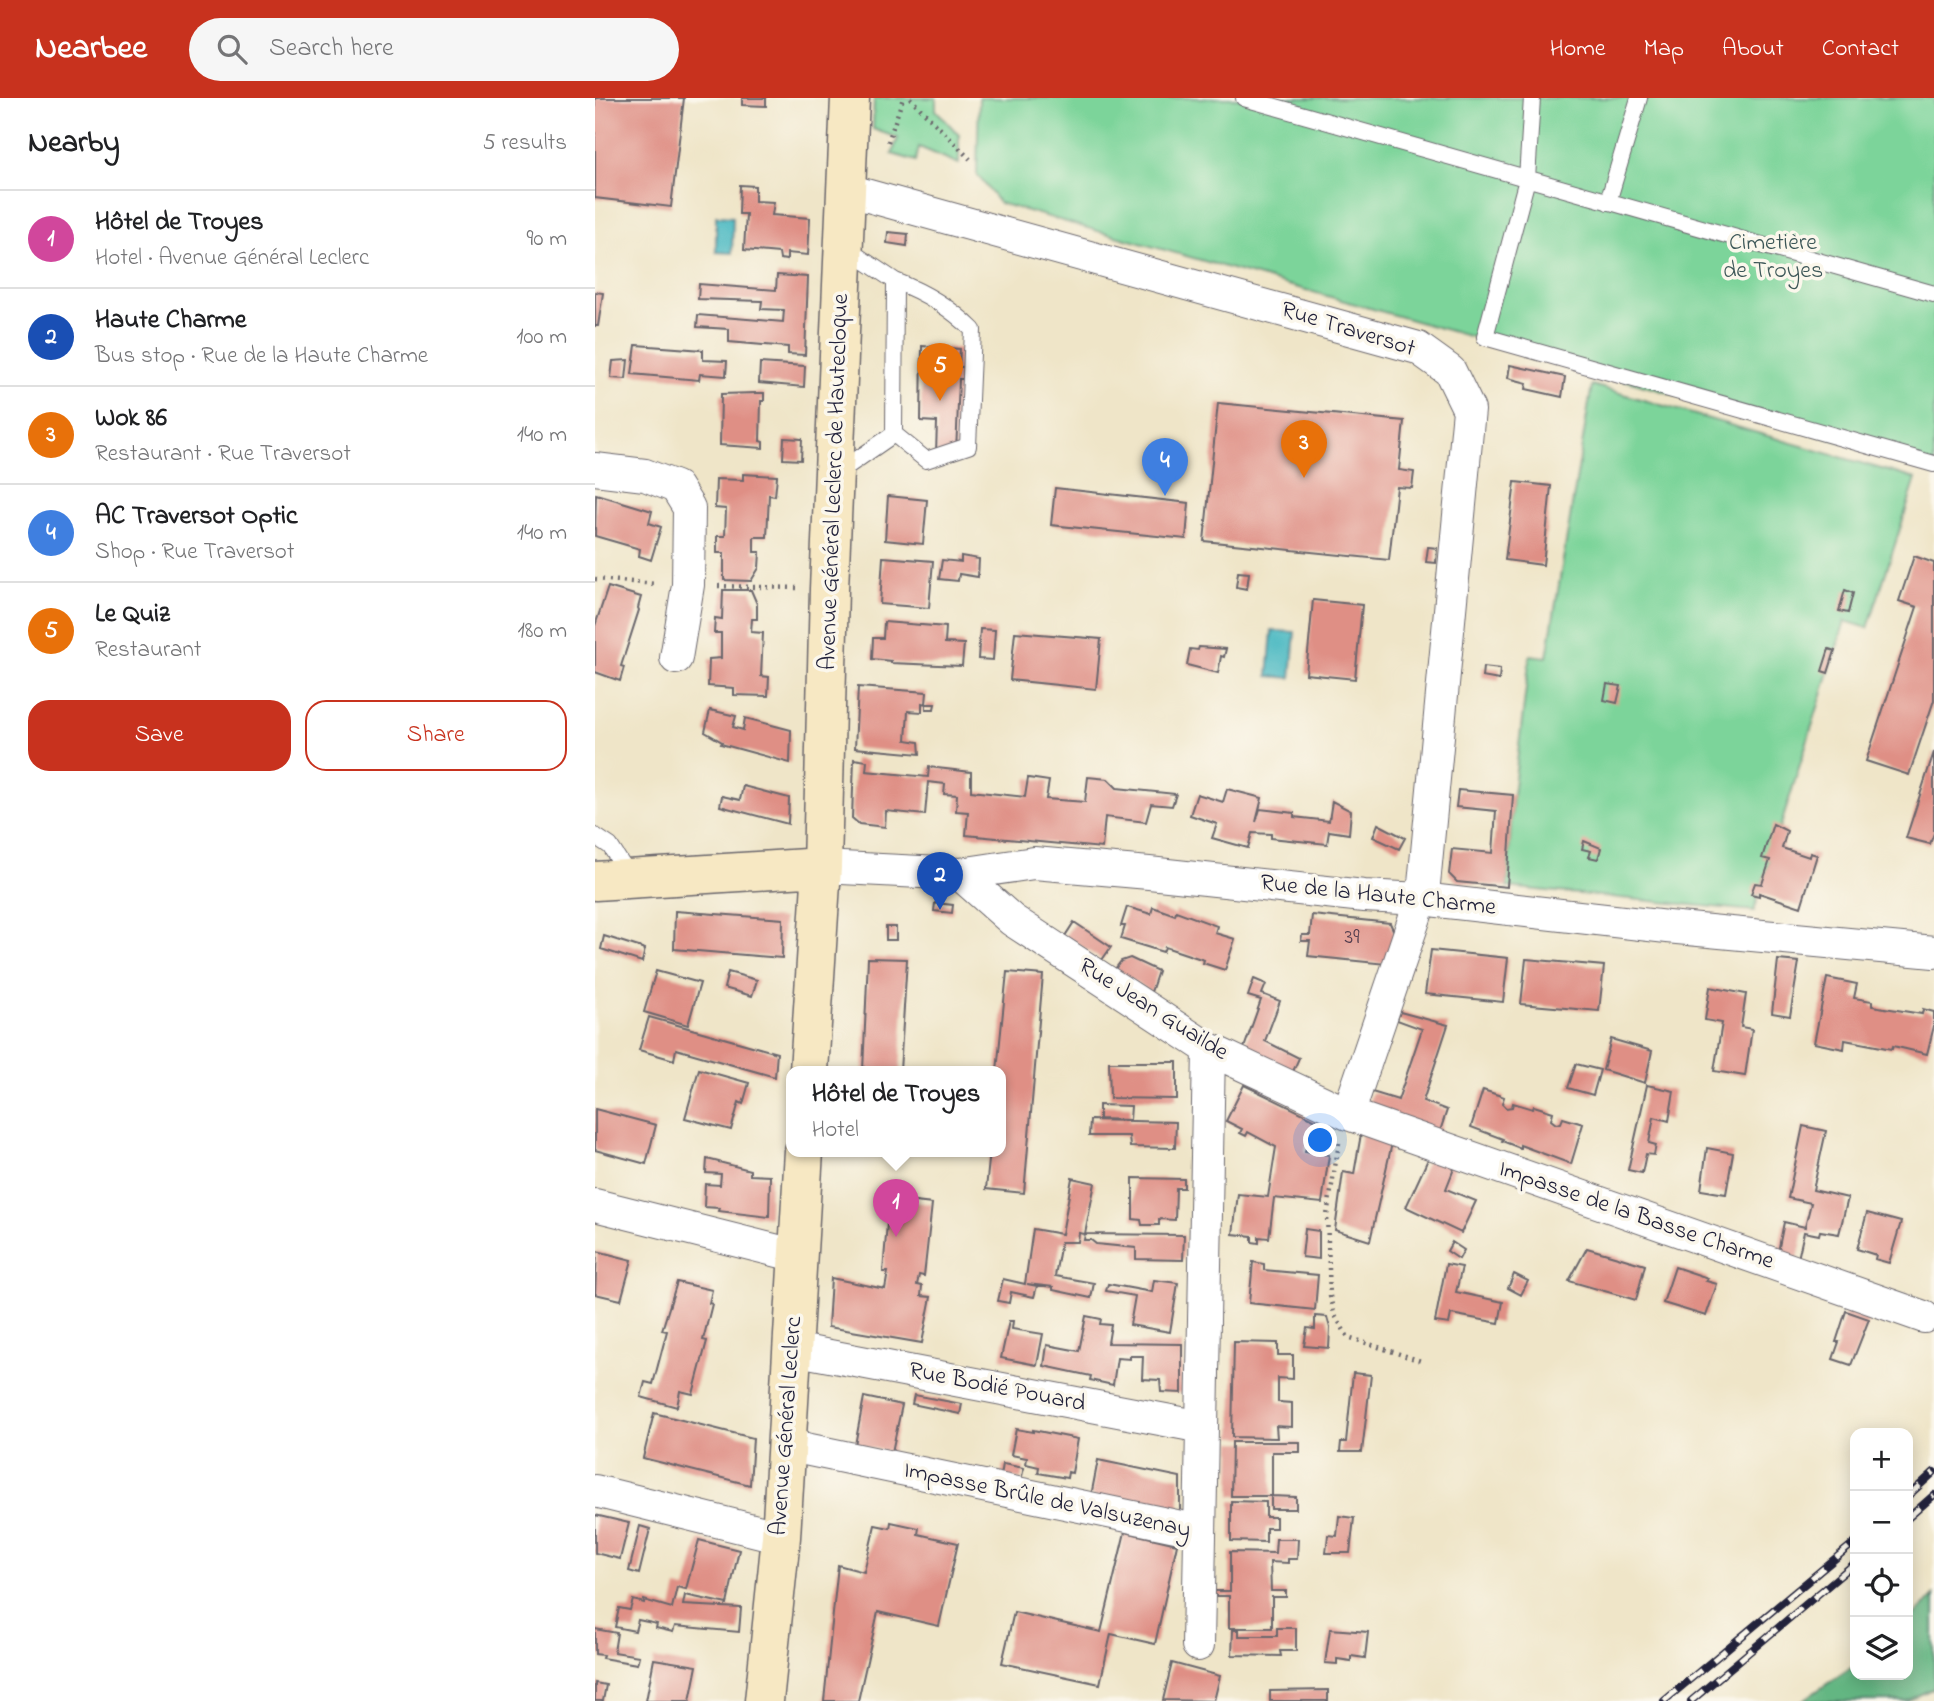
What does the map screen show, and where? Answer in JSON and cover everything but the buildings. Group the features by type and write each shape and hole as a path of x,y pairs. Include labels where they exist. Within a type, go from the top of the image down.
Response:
{"main road":[{"name":"Avenue Général Leclerc de Hautecloque","path":"822,867 834,475 851,98"},
{"path":"613,880 822,867 809,1066"},
{"name":"Avenue Général Leclerc","path":"764,1701 781,1537 804,1157"}],"street":[{"name":"Rue Traversot","path":"847,190 1418,348 1450,371 1469,410 1424,884 1420,899"},
{"path":"595,469 645,475 676,487 689,508 688,585 676,658"},
{"name":"Rue de la Haute Charme","path":"822,867 960,874 1034,863 1364,896 1420,899 1934,953"},
{"name":"Rue Jean Guailde","path":"960,874 1012,920 1209,1049 1347,1114"},
{"path":"1347,1114 1420,899"},
{"path":"1200,1531 1209,1049"},
{"name":"Impasse de la Basse Charme","path":"1347,1114 1924,1317"},
{"path":"595,1205 797,1256"},
{"name":"Rue Bodié Pouard","path":"793,1349 1202,1427"},
{"name":"Impasse Brûle de Valsuzenay","path":"786,1445 1200,1531 1198,1645"},
{"path":"595,1491 781,1537"}],"lane":[{"path":"1244,98 1296,105 1527,179 1934,294"},
{"path":"1531,98 1527,179 1485,337 1934,464"},
{"path":"1608,202 1639,98"},
{"path":"844,247 895,281 919,290 962,319 973,330 968,446 926,460 894,434"},
{"path":"894,434 895,281"},
{"path":"834,475 894,434"},
{"path":"595,836 610,846 613,880"}],"path":[{"path":"888,142 903,98"},
{"path":"910,98 970,159"},
{"path":"1347,1114 1339,1143 1327,1215 1334,1314 1348,1337 1424,1362"}],"green space":[{"path":"874,98 936,98 936,110 959,135 959,164 919,147 916,161 892,154 898,138 873,129"},
{"name":"Cimetière de Troyes","path":"979,98 1934,98 1934,468 999,203 977,174"},
{"path":"1592,385 1916,479 1868,628 1845,621 1754,911 1507,887 1513,795 1530,655 1547,657"},
{"path":"1934,1596 1934,1688 1906,1701 1802,1701 1850,1668 1850,1680 1913,1680 1913,1617"}],"water":[{"path":"716,216 733,217 732,253 716,252"},
{"path":"1272,631 1295,632 1291,678 1268,676"}],"railway":[{"path":"1913,1491 1934,1472"},
{"path":"1913,1514 1934,1495"},
{"path":"1664,1701 1850,1546"},
{"path":"1691,1701 1850,1567"}],"place":[{"name":"Le Quiz","path":"940,401"},
{"name":"Wok 86","path":"1304,478"},
{"name":"AC Traversot Optic","path":"1165,496"},
{"name":"Haute Charme","path":"940,910"},
{"name":"Hôtel de Troyes","path":"896,1237"}]}
